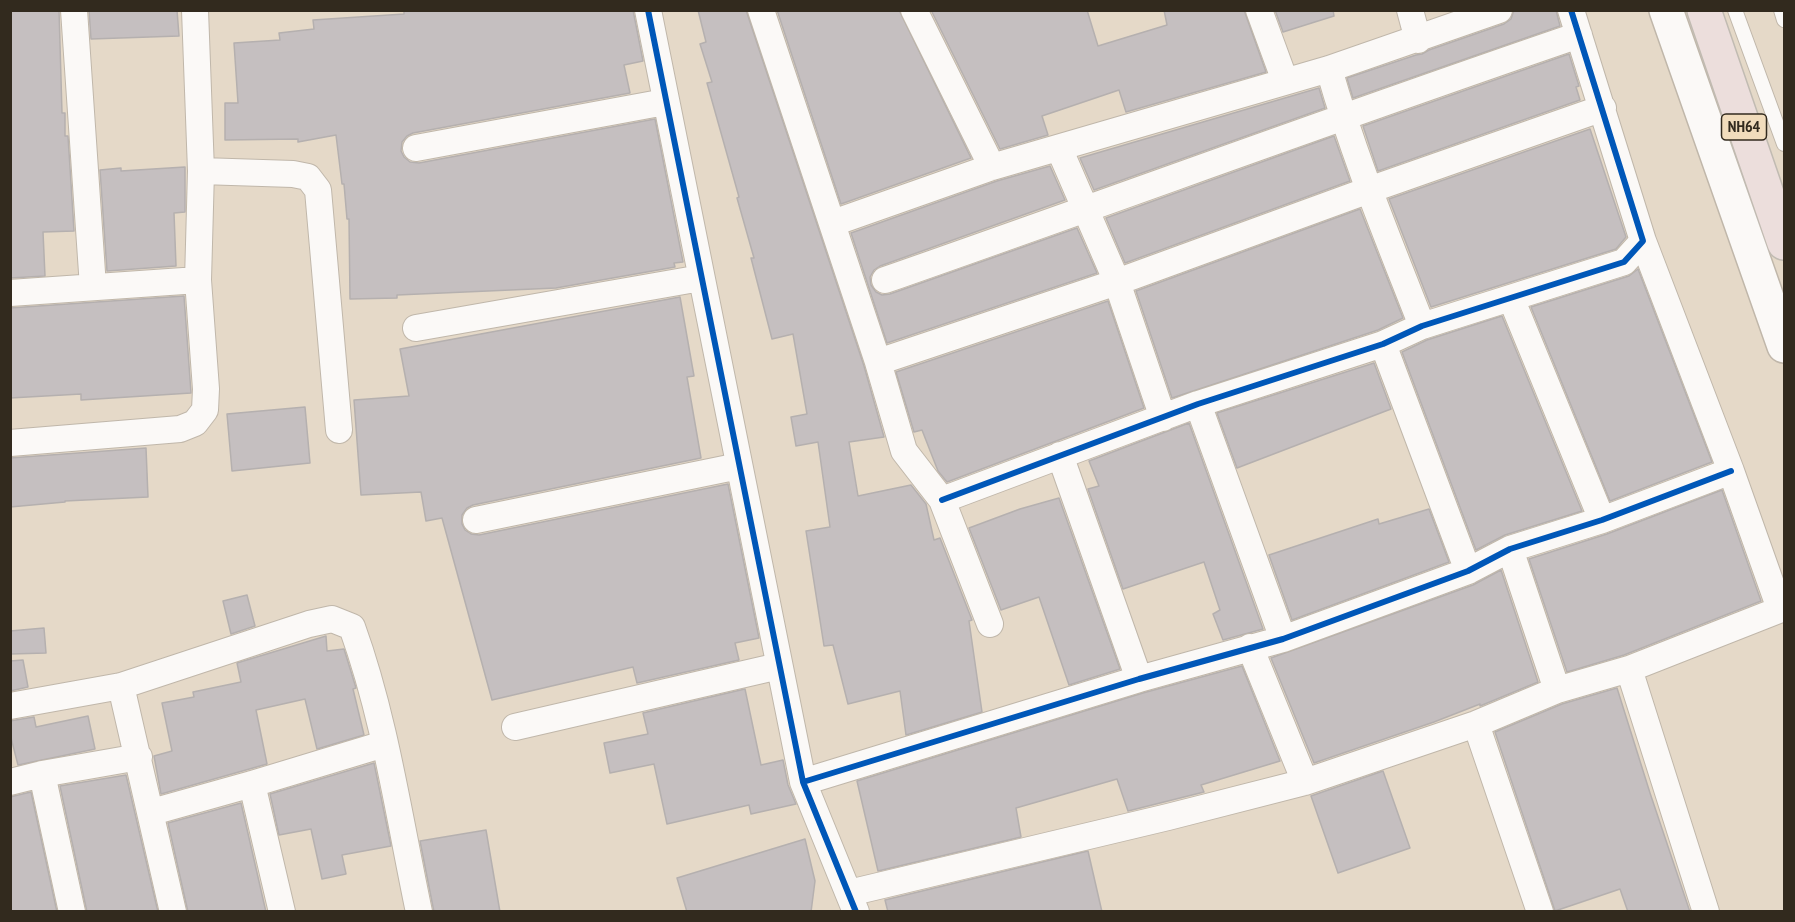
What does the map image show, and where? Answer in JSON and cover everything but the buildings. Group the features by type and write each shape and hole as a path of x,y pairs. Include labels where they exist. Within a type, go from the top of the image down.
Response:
{"highway":[{"name":"NH64","path":"1704,10 1785,243"}],"street":[{"path":"74,10 93,287"},
{"path":"10,443 180,429 195,423 205,410 206,389 198,280 201,171 195,10"},
{"path":"648,10 802,782 852,902 1305,782 1476,724 1557,690 1629,669 1782,609 1643,241 1571,10"},
{"path":"761,10 833,223 904,451 942,500 990,624"},
{"path":"914,10 992,167"},
{"path":"1259,10 1285,81"},
{"path":"1410,10 1418,40"},
{"path":"833,223 992,167 1329,69 1499,10"},
{"path":"1666,10 1785,346"},
{"path":"885,280 1580,34"},
{"path":"1329,69 1369,190 1422,326"},
{"path":"416,148 665,102"},
{"path":"878,362 1117,282 1603,108"},
{"path":"1059,148 1084,211 1117,282 1163,418"},
{"path":"201,171 292,174 308,177 318,190 339,430"},
{"path":"942,500 1198,404 1383,344 1422,326 1624,262 1643,241"},
{"path":"416,328 701,279"},
{"path":"10,293 198,280"},
{"path":"1511,298 1602,520"},
{"path":"1383,344 1468,571"},
{"path":"1198,404 1283,639"},
{"path":"1060,455 1139,679"},
{"path":"476,520 739,466"},
{"path":"802,782 1139,679 1283,639 1468,571 1509,549 1602,520 1731,471"},
{"path":"1509,549 1557,690"},
{"path":"10,706 121,686 309,624 332,619 352,627 363,657 384,744 419,912"},
{"path":"1250,647 1305,782"},
{"path":"515,727 779,666"},
{"path":"1629,669 1706,912"},
{"path":"121,686 152,812 173,912"},
{"path":"1476,724 1540,912"},
{"path":"152,812 384,744"},
{"path":"10,782 139,757"},
{"path":"42,774 72,912"},
{"path":"252,784 282,912"}],"lane":[{"path":"1735,10 1785,144"},
{"path":"1781,10 1785,20"}],"cycle path":[{"path":"648,10 803,782 856,912"},
{"path":"942,500 1198,404 1383,344 1422,326 1624,262 1643,241 1571,10"},
{"path":"803,782 1139,679 1283,639 1468,571 1510,549 1602,520 1731,471"}]}
